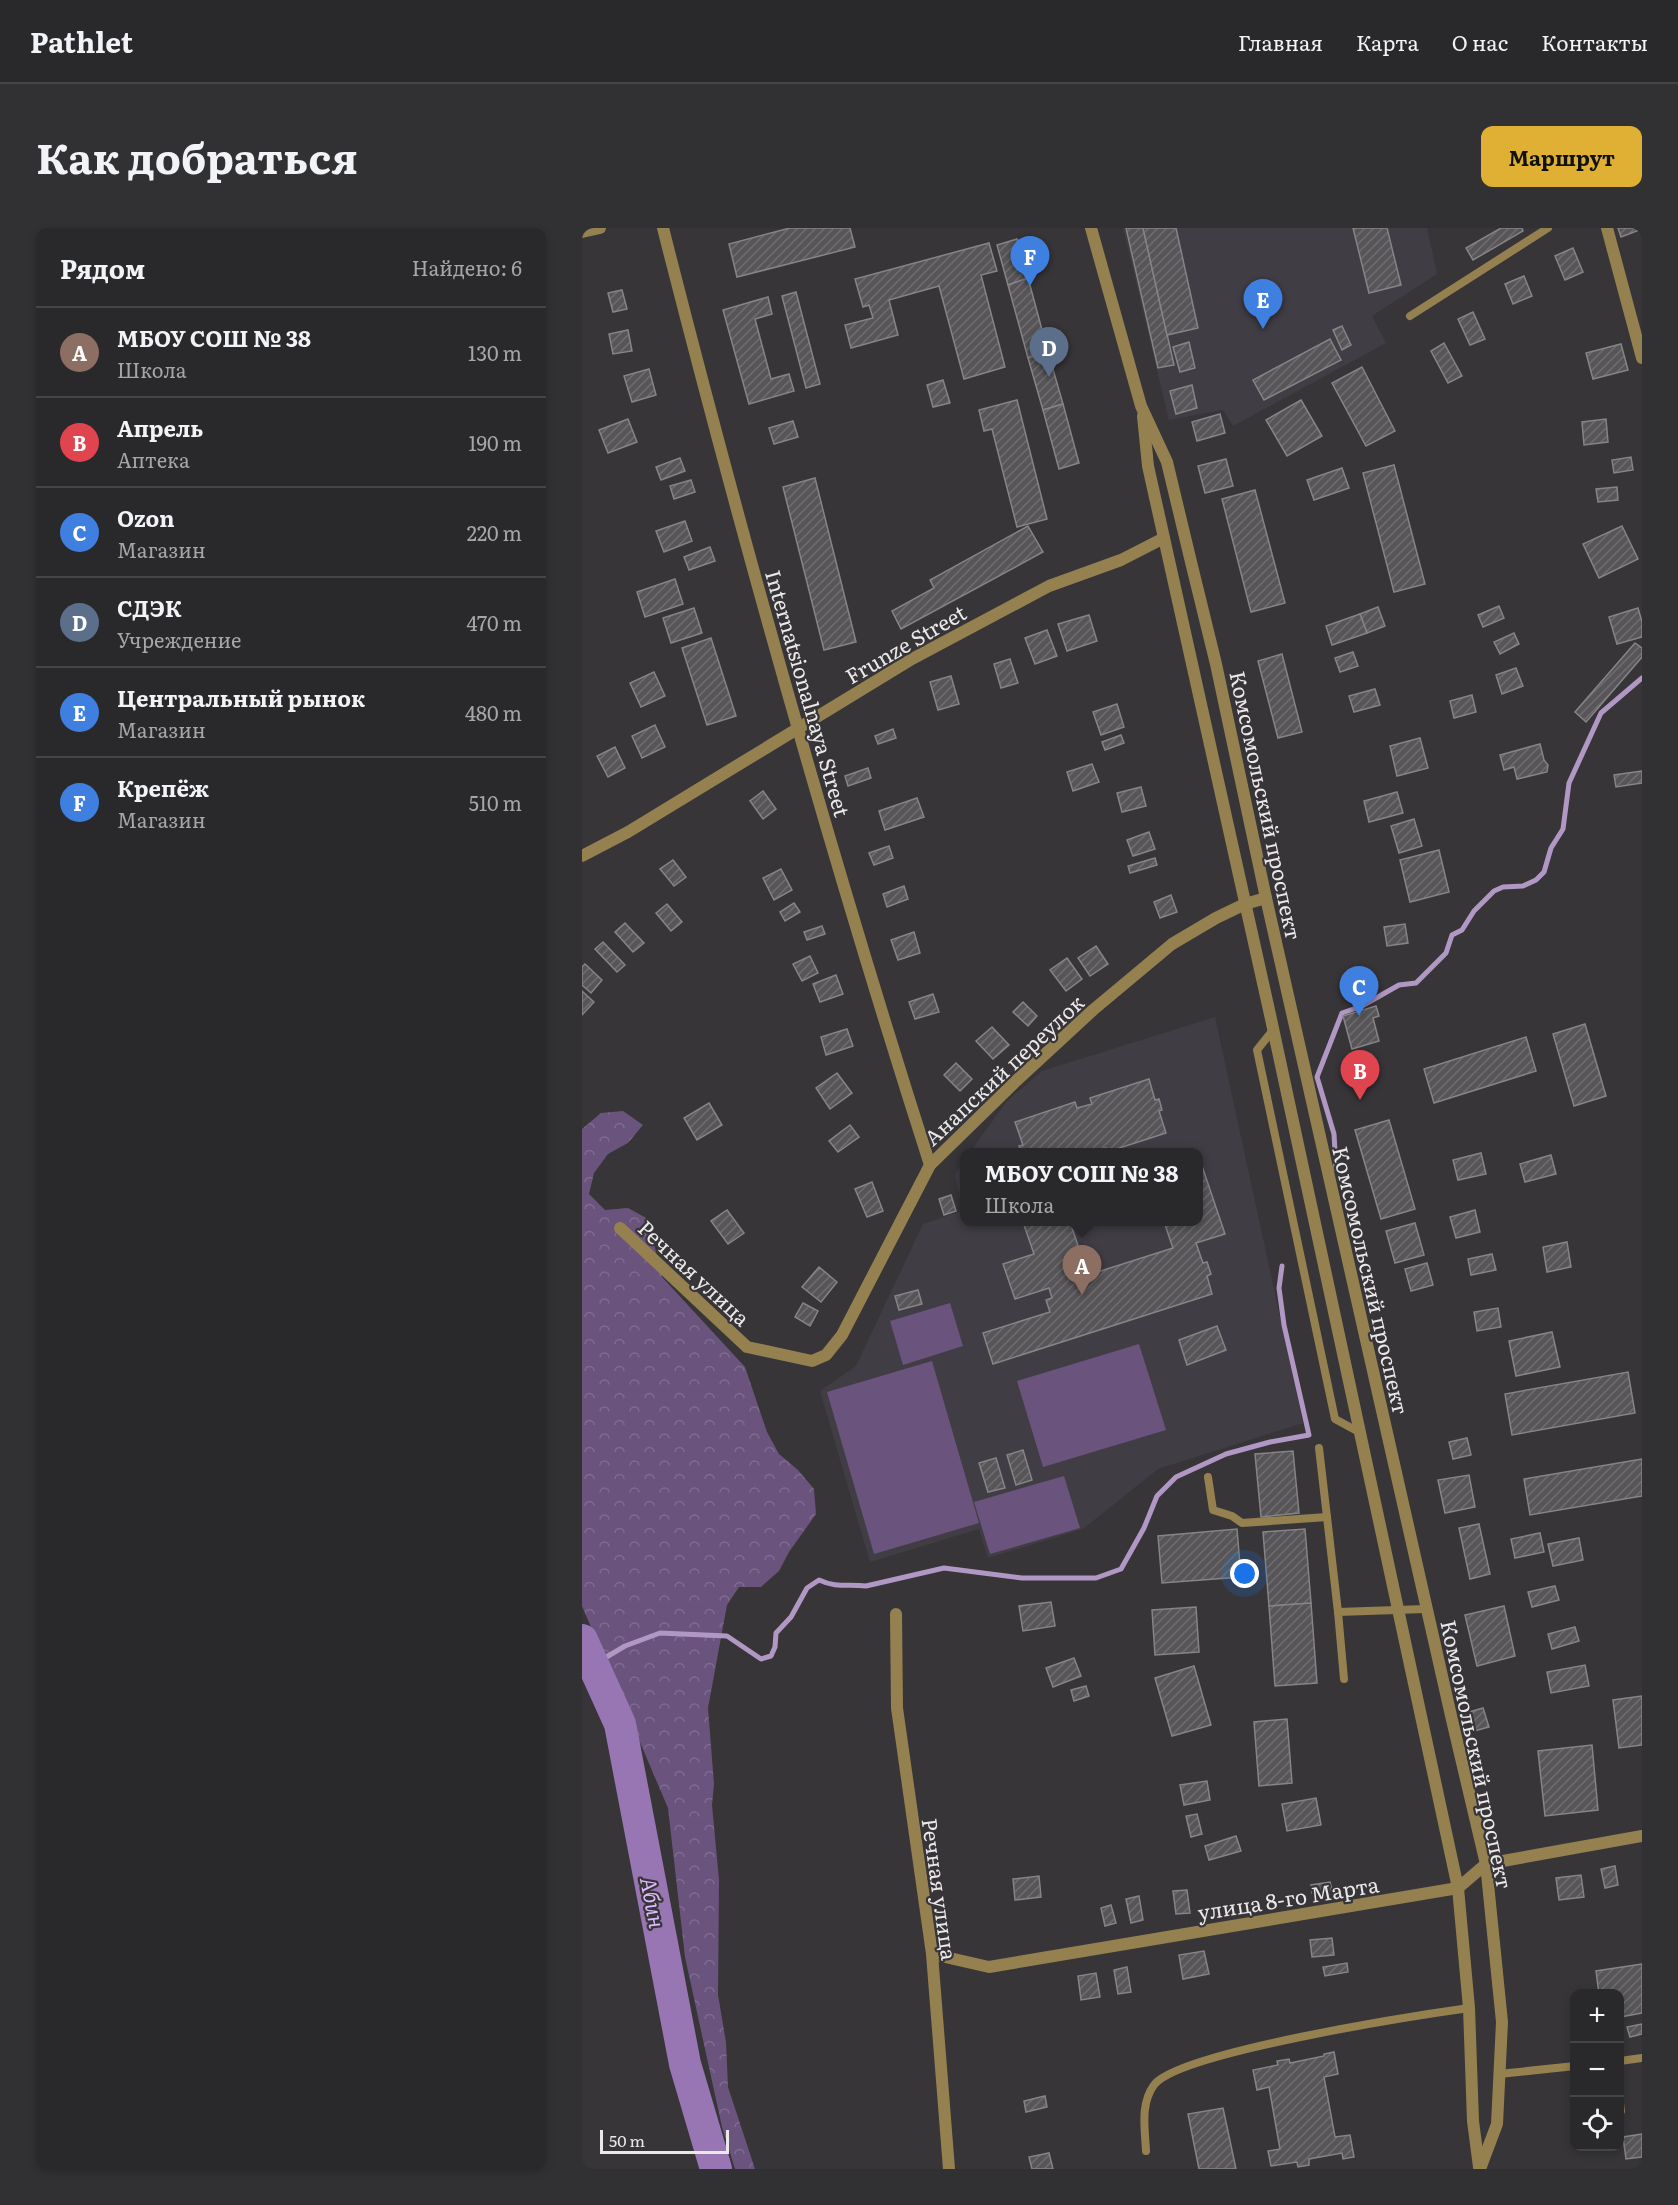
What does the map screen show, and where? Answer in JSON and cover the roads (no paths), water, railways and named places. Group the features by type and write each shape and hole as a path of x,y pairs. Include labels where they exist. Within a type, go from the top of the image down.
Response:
{"street":[{"path":"582,232 600,228"},
{"name":"Internatsionalnaya Street","path":"663,228 797,729 893,1051 930,1165"},
{"name":"Комсомольский проспект","path":"1091,228 1141,406 1148,466 1273,1030 1458,1888 1469,2008 1473,2121 1480,2169 1497,2124 1502,2022 1486,1864 1426,1609 1266,898 1216,664 1167,462 1141,406"},
{"path":"1607,228 1642,358"},
{"name":"Frunze Street","path":"582,856 628,832 912,659 1049,586 1121,560 1164,538"},
{"name":"Анапский переулок","path":"812,1361 826,1355 842,1335 930,1165 1111,995 1172,945 1216,918 1245,904 1266,898"},
{"name":"Речная улица","path":"620,1228 747,1347 812,1361"},
{"name":"Речная улица","path":"896,1614 897,1708 932,1954 949,2169"},
{"path":"1458,1888 1486,1864 1642,1836"},
{"name":"улица 8-го Марта","path":"932,1954 989,1967 1458,1888"}],"lane":[{"path":"1410,316 1548,228"},
{"path":"1273,1030 1257,1050 1311,1308 1335,1419 1359,1432"},
{"path":"1319,1448 1344,1679"},
{"path":"1209,1476 1213,1510 1232,1516 1242,1523 1327,1516"},
{"path":"1338,1612 1426,1609"},
{"path":"1146,2151 1144,2105 1155,2084 1173,2071 1227,2054 1400,2018 1469,2008"},
{"path":"1624,2060 1642,2058"},
{"path":"1499,2074 1570,2067"}],"waterway":[{"path":"1336,1169 1334,1134 1317,1077 1342,1013 1362,1006 1399,985 1416,983 1446,953 1452,935 1462,930 1474,911 1494,891 1503,887 1523,886 1536,880 1544,872 1551,848 1563,829 1569,783 1601,713 1642,678"},
{"path":"593,1665 625,1646 660,1633 727,1636 761,1659 771,1656 775,1647 776,1633 791,1617 807,1588 819,1580 837,1585 866,1586 944,1568 1022,1578 1096,1578 1121,1569 1144,1528 1157,1496 1176,1477 1226,1454 1270,1442 1309,1435 1284,1325 1279,1288 1282,1266"},
{"name":"Абин","path":"582,1640 620,1724 685,2064 716,2169"}],"place":[{"name":"Крепёж","path":"1030,286"},
{"name":"Центральный рынок","path":"1263,329"},
{"name":"СДЭК","path":"1049,377"},
{"name":"Ozon","path":"1359,1016"},
{"name":"Апрель","path":"1360,1100"},
{"name":"МБОУ СОШ № 38","path":"1082,1295"}]}
